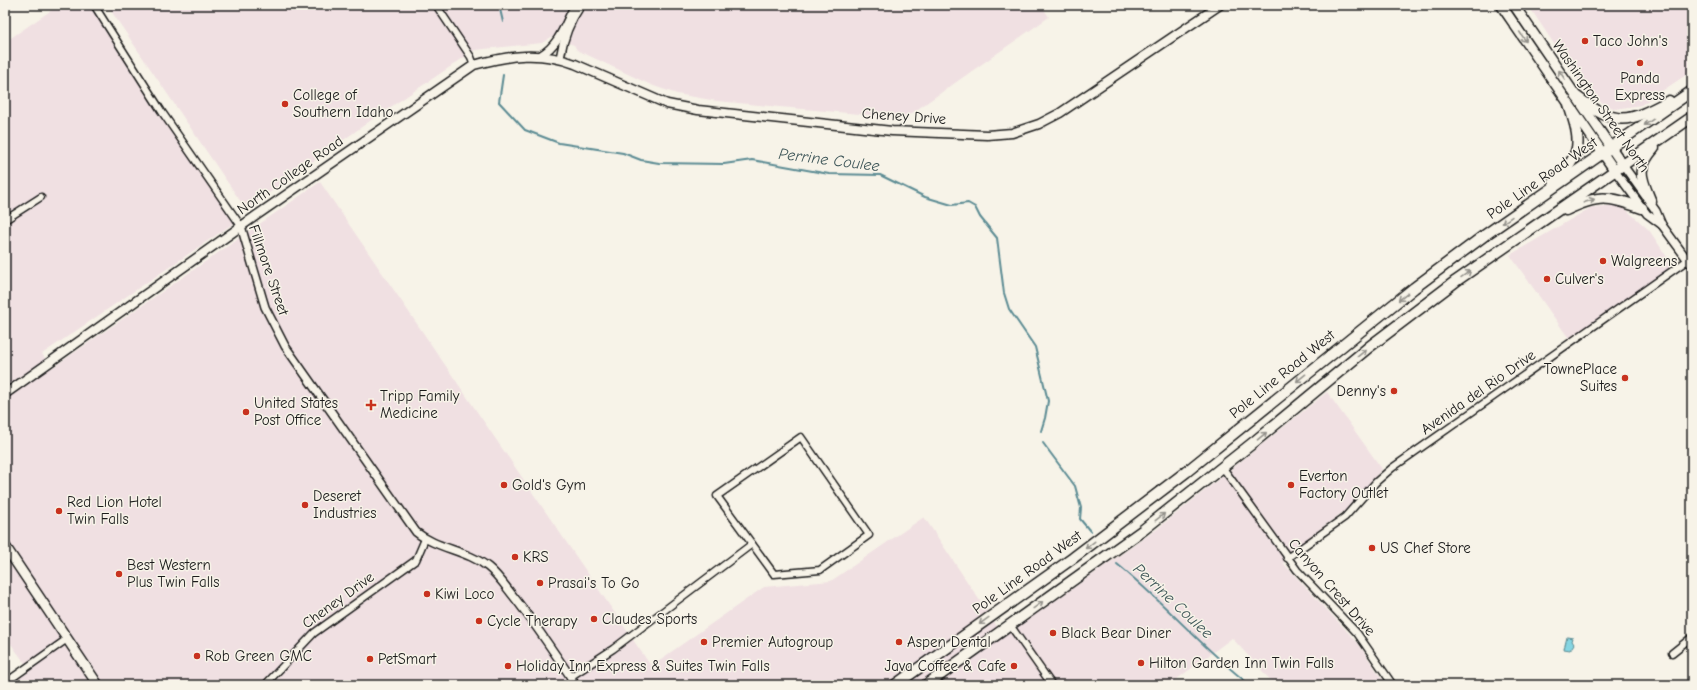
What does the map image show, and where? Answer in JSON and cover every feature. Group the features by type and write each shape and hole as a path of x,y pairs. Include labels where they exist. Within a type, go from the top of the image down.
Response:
{"highway":[{"path":"1578,97 1602,115 1613,119 1622,119 1633,118 1692,90"},
{"name":"Pole Line Road West","path":"895,685 1073,558 1186,472 1414,288 1692,90"},
{"path":"1523,209 1558,178 1575,157 1578,148 1577,129 1570,105"},
{"path":"926,685 1143,530 1223,468 1369,347 1456,281 1692,117"},
{"path":"1540,222 1574,206 1601,198 1646,205 1641,166 1661,139"}],"main road":[{"name":"Cheney Drive","path":"560,58 667,104 698,110 892,130 987,135 1012,132 1039,124 1060,113 1220,5"},
{"name":"Washington Street North","path":"1501,5 1615,171"},
{"name":"Washington Street North","path":"1514,5 1624,165"},
{"name":"North College Road","path":"5,394 241,226 474,65 508,57 540,55 560,58"},
{"path":"5,546 98,685"}],"street":[{"name":"Fillmore Street","path":"94,5 162,112 241,226 265,307 285,346 416,532 425,540 471,556 492,571 536,626 576,685"},
{"path":"436,5 471,57 474,65"},
{"path":"540,55 549,50 558,41 575,5"},
{"path":"560,58 562,45 567,32 581,5"},
{"name":"Washington Street North","path":"1624,165 1646,205 1647,214 1662,225 1691,261"},
{"name":"Washington Street North","path":"1615,171 1646,205 1656,210 1662,225"},
{"path":"5,220 41,197"},
{"name":"Avenida del Rio Drive","path":"1287,558 1344,517 1376,482 1392,468 1691,261"},
{"path":"801,437 869,535 820,570 774,574 752,544 718,496 801,437"},
{"name":"Canyon Crest Drive","path":"1223,468 1287,558 1357,632 1393,685"},
{"name":"Cheney Drive","path":"265,685 311,636 416,560 425,540"},
{"path":"570,677 612,649 752,544"},
{"path":"1010,626 1052,685"},
{"path":"1672,653 1692,637"},
{"path":"5,682 67,639"}],"shaded area":[{"path":"59,5 89,5 234,223 42,354 52,368 320,182 651,666 764,587 831,581 924,517 1004,637 1157,529 1327,392 1382,469 1347,509 1316,532 1283,563 1358,643 1386,685 1275,685 1232,638 1169,685 22,685 14,673 25,663 5,636 5,42"},
{"name":"College of Southern Idaho","path":"107,5 1041,5 1049,17 905,118 717,101 677,94 651,85 577,50 574,45 551,37 542,43 475,50 370,121 251,206 243,205"},
{"path":"1528,5 1692,5 1692,71 1641,105 1615,109 1589,96"},
{"path":"1621,205 1649,230 1673,266 1570,340 1510,255 1592,207"}],"water":[{"path":"1567,637 1573,638 1572,641 1574,644 1570,650 1564,649"}],"waterway":[{"name":"Perrine Coulee","path":"499,5 503,22"},
{"name":"Perrine Coulee","path":"503,75 499,102 525,130 559,143 623,153 641,160 659,163 724,164 752,160 829,174 880,175 925,197 952,205 968,203 975,207 980,217 997,238 1004,293 1009,309 1035,347 1048,401 1041,431"},
{"name":"Perrine Coulee","path":"1043,443 1075,486 1081,508 1080,519 1090,531"},
{"name":"Perrine Coulee","path":"1117,564 1232,671 1250,685"}],"place":[{"name":"Taco John's","path":"1585,41"},
{"name":"Panda Express","path":"1640,63"},
{"name":"College of Southern Idaho","path":"285,104"},
{"name":"Walgreens","path":"1603,261"},
{"name":"Culver's","path":"1547,279"},
{"name":"TownePlace Suites","path":"1625,378"},
{"name":"Denny's","path":"1394,391"},
{"name":"Tripp Family Medicine","path":"371,405"},
{"name":"United States Post Office","path":"246,412"},
{"name":"Gold's Gym","path":"504,485"},
{"name":"Everton Factory Outlet","path":"1291,485"},
{"name":"Deseret Industries","path":"305,505"},
{"name":"Red Lion Hotel Twin Falls","path":"59,511"},
{"name":"US Chef Store","path":"1372,548"},
{"name":"KRS","path":"515,557"},
{"name":"Best Western Plus Twin Falls","path":"119,574"},
{"name":"Prasai's To Go","path":"540,583"},
{"name":"Kiwi Loco","path":"427,594"},
{"name":"Claudes Sports","path":"594,619"},
{"name":"Cycle Therapy","path":"479,621"},
{"name":"Black Bear Diner","path":"1053,633"},
{"name":"Premier Autogroup","path":"704,642"},
{"name":"Aspen Dental","path":"899,642"},
{"name":"Rob Green GMC","path":"197,656"},
{"name":"PetSmart","path":"370,659"},
{"name":"Hilton Garden Inn Twin Falls","path":"1141,663"},
{"name":"Holiday Inn Express & Suites Twin Falls","path":"508,666"},
{"name":"Java Coffee & Cafe","path":"1014,666"}]}
